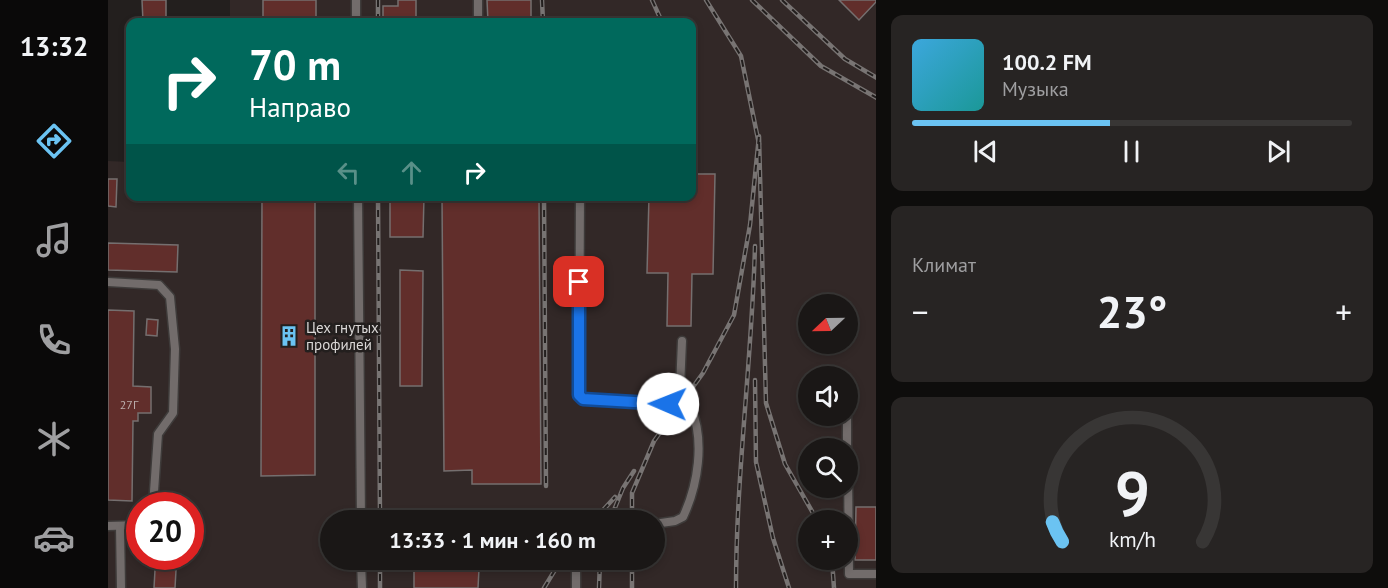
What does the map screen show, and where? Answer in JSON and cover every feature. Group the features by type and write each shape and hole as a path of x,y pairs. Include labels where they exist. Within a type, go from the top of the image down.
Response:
{"lane":[{"path":"356,0 356,18"},
{"path":"478,0 478,18"},
{"path":"358,201 361,510"},
{"path":"580,201 579,395 583,399 668,404 691,408 697,422 699,448 692,495 683,517 665,522"},
{"path":"108,282 159,285 170,297 175,349 173,413 158,434 154,492"},
{"path":"668,404 678,395 680,388 682,341"},
{"path":"848,498 849,574 876,574"},
{"path":"108,526 126,526"},
{"path":"120,526 121,588"},
{"path":"361,570 362,588"},
{"path":"576,570 576,588"}],"shaded area":[{"path":"230,0 876,0 876,588 108,588 108,161 126,162 126,201 696,201 696,18 230,18"}],"building":[{"path":"142,0 166,0 166,18 143,18"},
{"path":"263,0 316,0 316,18 263,18"},
{"path":"398,0 416,0 416,18 383,18 383,6 398,6"},
{"path":"487,0 531,0 531,18 488,18"},
{"path":"839,0 876,0 876,2 859,20"},
{"path":"696,174 715,174 713,274 692,274 691,326 667,326 668,273 647,273 649,201 696,201"},
{"path":"108,179 117,179 116,207 108,206"},
{"name":"Цех гнутых профилей","path":"262,201 315,201 315,475 261,476"},
{"path":"390,201 424,201 423,237 390,237"},
{"path":"442,201 539,201 541,484 472,484 472,470 444,471"},
{"path":"108,243 178,245 177,272 108,270"},
{"path":"400,270 423,271 422,386 400,386"},
{"path":"108,310 134,311 133,386 151,387 151,413 138,413 138,421 133,421 132,492 126,492 126,501 108,500"},
{"path":"147,319 158,320 157,336 146,335"},
{"path":"856,507 876,507 876,560 858,560 858,510"},
{"path":"155,570 176,570 175,588 154,588"},
{"path":"414,570 479,570 478,588 414,588"}],"railway":[{"path":"378,0 378,18"},
{"path":"542,0 543,18"},
{"path":"652,0 660,18"},
{"path":"706,0 741,56 759,144"},
{"path":"752,0 821,66 876,97"},
{"path":"782,0 845,59 876,77"},
{"path":"632,510 632,493 654,441 703,373 734,315 750,225 759,136 766,403 785,464 811,510"},
{"path":"378,201 380,510"},
{"path":"544,201 546,486"},
{"path":"736,588 755,246"},
{"path":"755,380 756,462 773,538 789,588"},
{"path":"614,510 623,488 634,471"},
{"path":"603,510 615,497"},
{"path":"380,570 380,588"},
{"path":"544,588 555,570"},
{"path":"599,588 600,570"},
{"path":"632,570 632,588"},
{"path":"833,570 834,588"}],"place":[{"name":"Цех гнутых профилей","path":"289,336"}],"route":[{"path":"579,282 579,395 583,399 668,404"}]}
